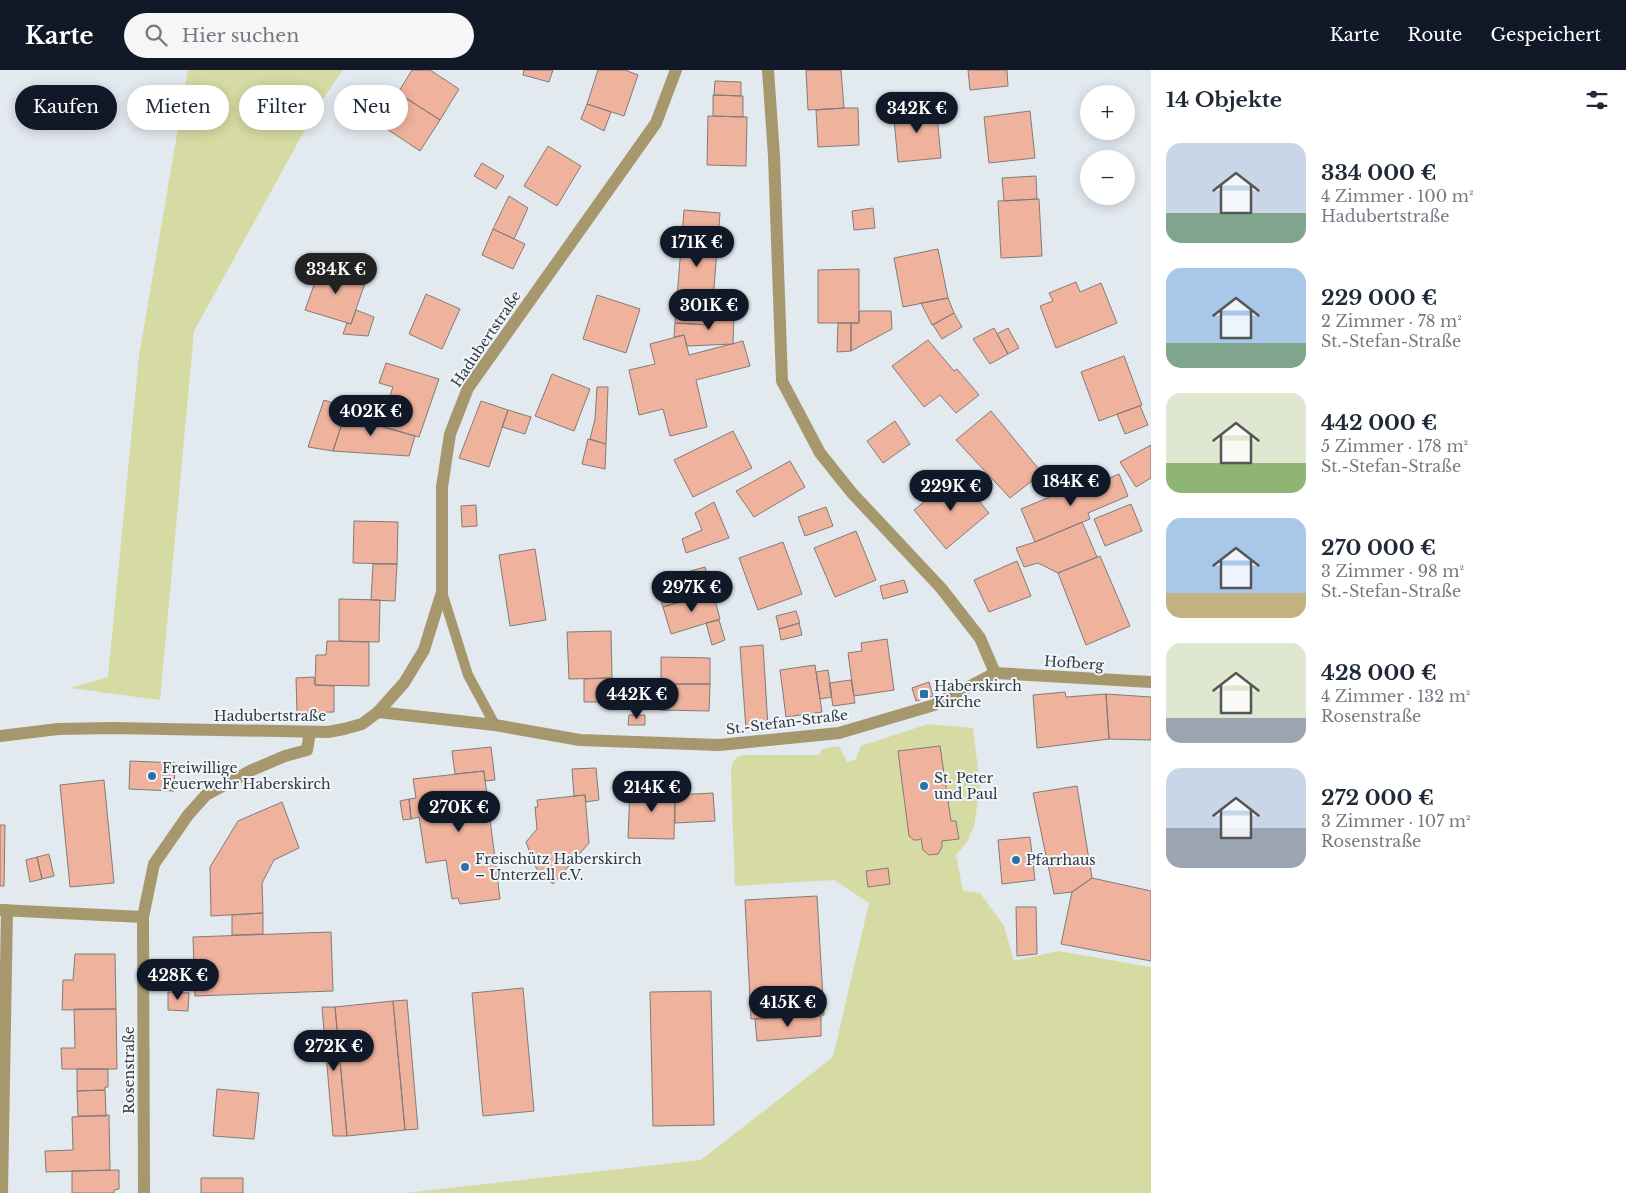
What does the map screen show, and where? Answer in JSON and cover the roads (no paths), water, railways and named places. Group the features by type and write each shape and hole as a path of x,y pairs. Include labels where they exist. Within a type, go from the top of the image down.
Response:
{"street":[{"name":"Hadubertstraße","path":"0,736 58,729 113,728 328,732 362,724 378,712 404,683 424,650 442,592 442,488 450,434 468,388 656,123 676,70"},
{"path":"768,70 774,156 782,381 820,453 852,493 941,588 980,638 995,673"},
{"name":"Hofberg","path":"995,673 1151,682"},
{"name":"St.-Stefan-Straße","path":"378,712 495,725 580,740 719,745 839,734 934,705 995,673"},
{"name":"Rosenstraße","path":"144,1193 143,917 154,864 188,815 206,795 252,770 285,756 307,750 310,732"},
{"path":"2,1193 3,910 143,917"}],"lane":[{"path":"442,592 468,675 495,725"}],"place":[{"name":"Haberskirch Kirche","path":"924,694"},
{"name":"Freiwillige Feuerwehr Haberskirch","path":"152,776"},
{"name":"St. Peter und Paul","path":"924,786"},
{"name":"Pfarrhaus","path":"1016,860"},
{"name":"Freischütz Haberskirch – Unterzell e.V.","path":"465,867"}]}
